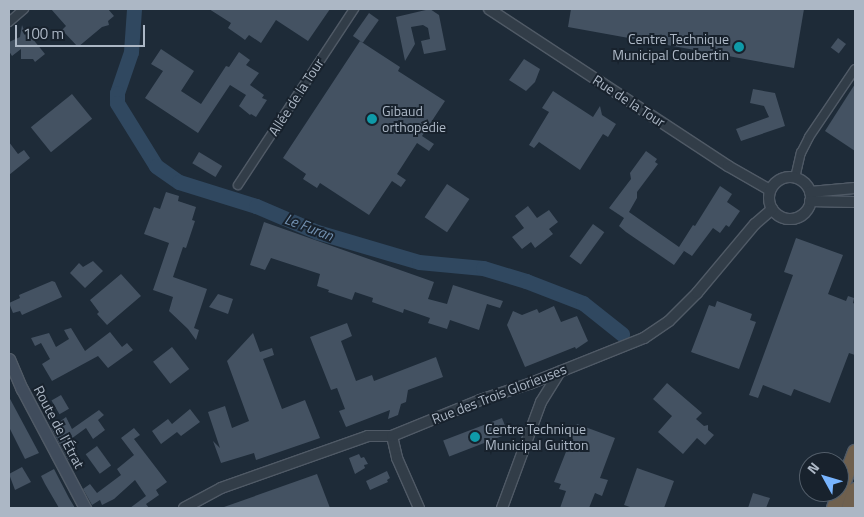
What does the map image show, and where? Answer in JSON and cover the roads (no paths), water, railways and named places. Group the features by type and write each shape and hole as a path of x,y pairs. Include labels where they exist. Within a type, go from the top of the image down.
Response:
{"highway":[{"path":"834,508 855,452"},
{"path":"849,508 855,490"}],"main road":[{"name":"Route de l'Étrat","path":"9,359 22,389 85,508"}],"street":[{"path":"9,22 24,9"},
{"name":"Allée de la Tour","path":"238,185 354,9"},
{"name":"Rue de la Tour","path":"489,9 743,175 770,190"},
{"path":"795,178 801,153 809,137 855,69"},
{"path":"789,177 795,178 806,185 810,196 807,209 797,217 786,218 772,209 769,203 770,190 777,181 789,177"},
{"path":"810,196 855,188"},
{"path":"810,196 855,202"},
{"name":"Rue des Trois Glorieuses","path":"184,508 220,488 368,436 392,436 480,400 528,384 644,338 669,321 697,293 755,224 772,209"},
{"path":"502,508 541,402 561,371"},
{"path":"528,384 537,392 541,402"},
{"path":"392,436 397,458 419,508"}],"waterway":[{"name":"Le Furan","path":"134,9 131,52 117,93 117,103 156,166 179,182 256,206 317,232 419,262 483,268 526,281 583,303 622,334"}],"place":[{"name":"Centre Technique Municipal Coubertin","path":"739,47"},
{"name":"Gibaud orthopédie","path":"372,119"},
{"name":"Centre Technique Municipal Guitton","path":"475,437"}]}
